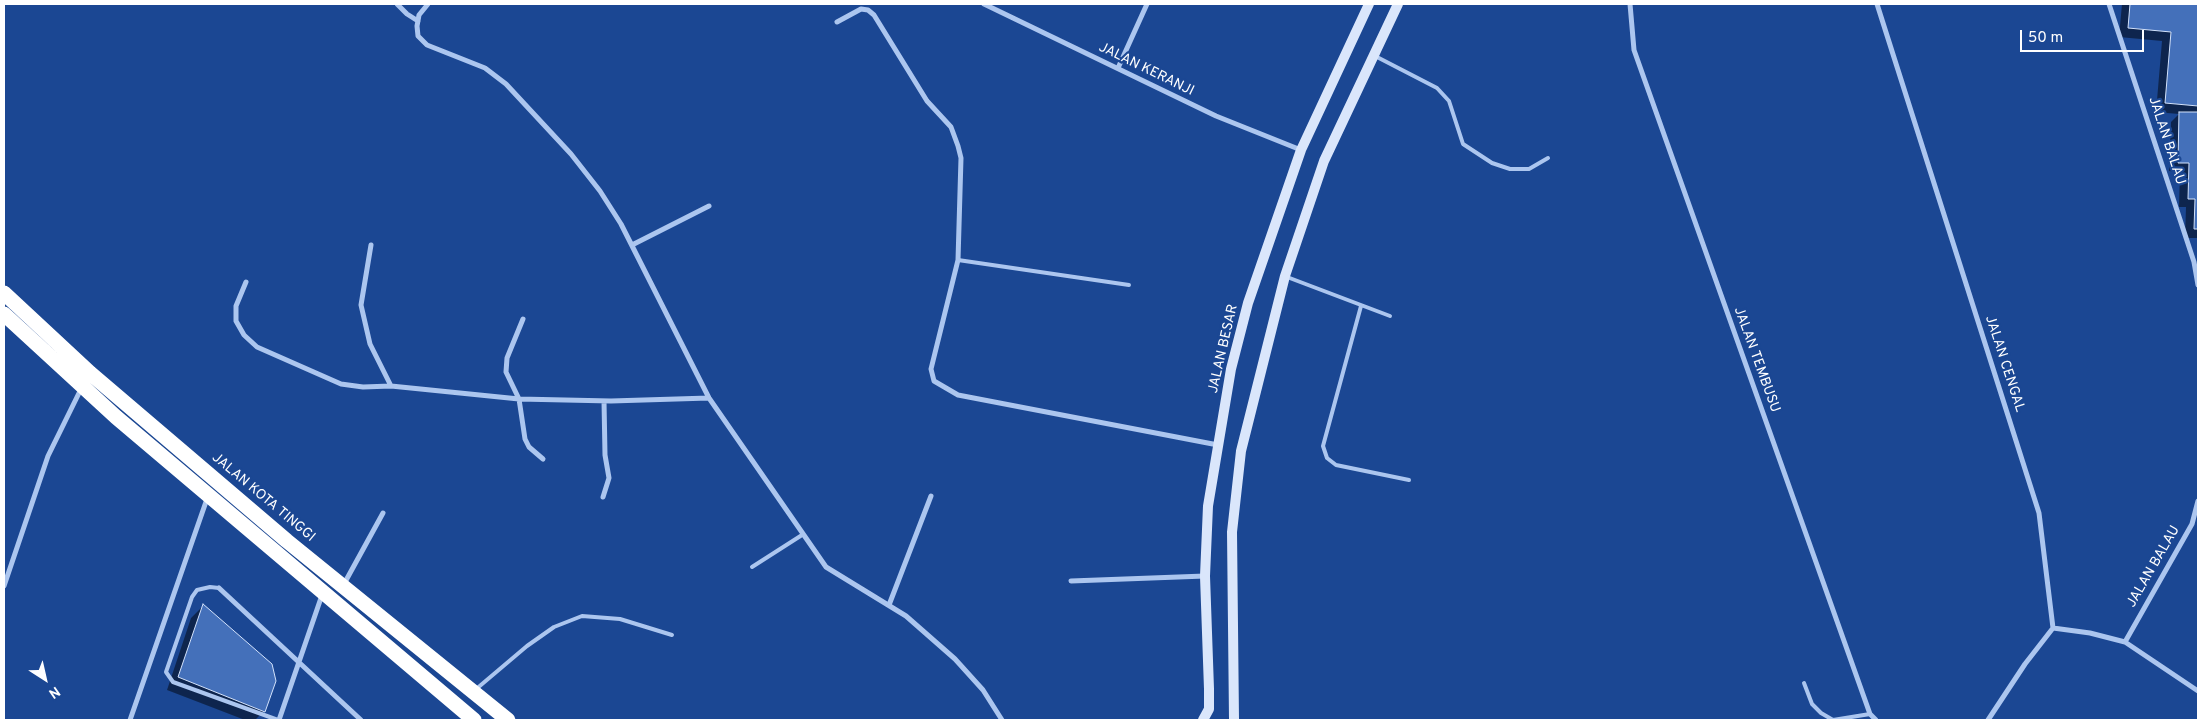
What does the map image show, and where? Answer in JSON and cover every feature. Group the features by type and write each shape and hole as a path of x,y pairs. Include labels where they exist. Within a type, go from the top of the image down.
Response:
{"highway":[{"name":"JALAN KOTA TINGGI","path":"4,293 90,373 343,587 472,693 508,720"},
{"path":"4,314 82,386 208,495 474,720"}],"main road":[{"name":"JALAN BESAR","path":"1203,720 1209,709 1210,689 1205,576 1208,506 1231,369 1248,303 1300,150 1369,4"},
{"path":"1234,720 1232,532 1241,451 1285,276 1324,161 1398,4"}],"street":[{"path":"397,4 406,14 418,20"},
{"path":"428,4 419,14 418,36 427,45 485,68 506,84 571,154 600,191 632,245 708,398 826,567 906,616 955,659 984,690 1002,720"},
{"name":"JALAN KERANJI","path":"984,4 1216,116 1300,150"},
{"path":"1118,68 1147,4"},
{"name":"JALAN TEMBUSU","path":"1630,4 1634,50 1870,714 1876,720"},
{"name":"JALAN CENGAL","path":"1877,4 2040,513 2053,628"},
{"name":"JALAN BALAU","path":"2109,4 2194,262 2198,285"},
{"path":"837,22 860,9 868,10 874,15 927,101 951,127 961,158 958,260 931,369 934,381 958,395 1218,445"},
{"path":"632,245 709,206"},
{"path":"371,245 361,305 370,344 391,386"},
{"path":"246,282 236,306 236,321 244,335 257,347 341,384 363,387 391,386 518,399 604,401 708,398"},
{"path":"523,318 507,358 506,372 518,399 524,439 529,447 543,459"},
{"path":"4,586 48,456 82,386"},
{"path":"603,497 609,478 605,455 604,401"},
{"path":"130,720 208,495"},
{"path":"889,605 931,496"},
{"name":"JALAN BALAU","path":"2125,642 2192,524 2198,501"},
{"path":"343,587 383,513"},
{"path":"1071,581 1205,576"},
{"path":"219,588 298,664 361,720"},
{"path":"278,720 322,592"},
{"path":"1988,720 2025,664 2053,628 2090,633 2125,642 2198,692"}],"lane":[{"path":"1375,56 1438,88 1449,101 1463,144 1492,163 1510,169 1529,168 1548,158"},
{"path":"958,260 1129,285"},
{"path":"1285,276 1390,316"},
{"path":"1361,306 1323,446 1327,458 1336,465 1409,480"},
{"path":"752,567 802,535"},
{"path":"219,588 210,586 197,590 192,597 166,672 173,682 278,720"},
{"path":"472,693 527,646 554,627 582,616 620,619 672,636"},
{"path":"1804,683 1812,704 1820,713 1833,720 1870,714"}],"building":[{"path":"2130,4 2198,4 2198,106 2165,103 2171,32 2128,28"},
{"path":"2179,112 2198,112 2198,229 2194,229 2195,199 2188,199 2189,163 2178,163"},
{"path":"203,604 272,664 276,681 265,712 178,677"}]}
